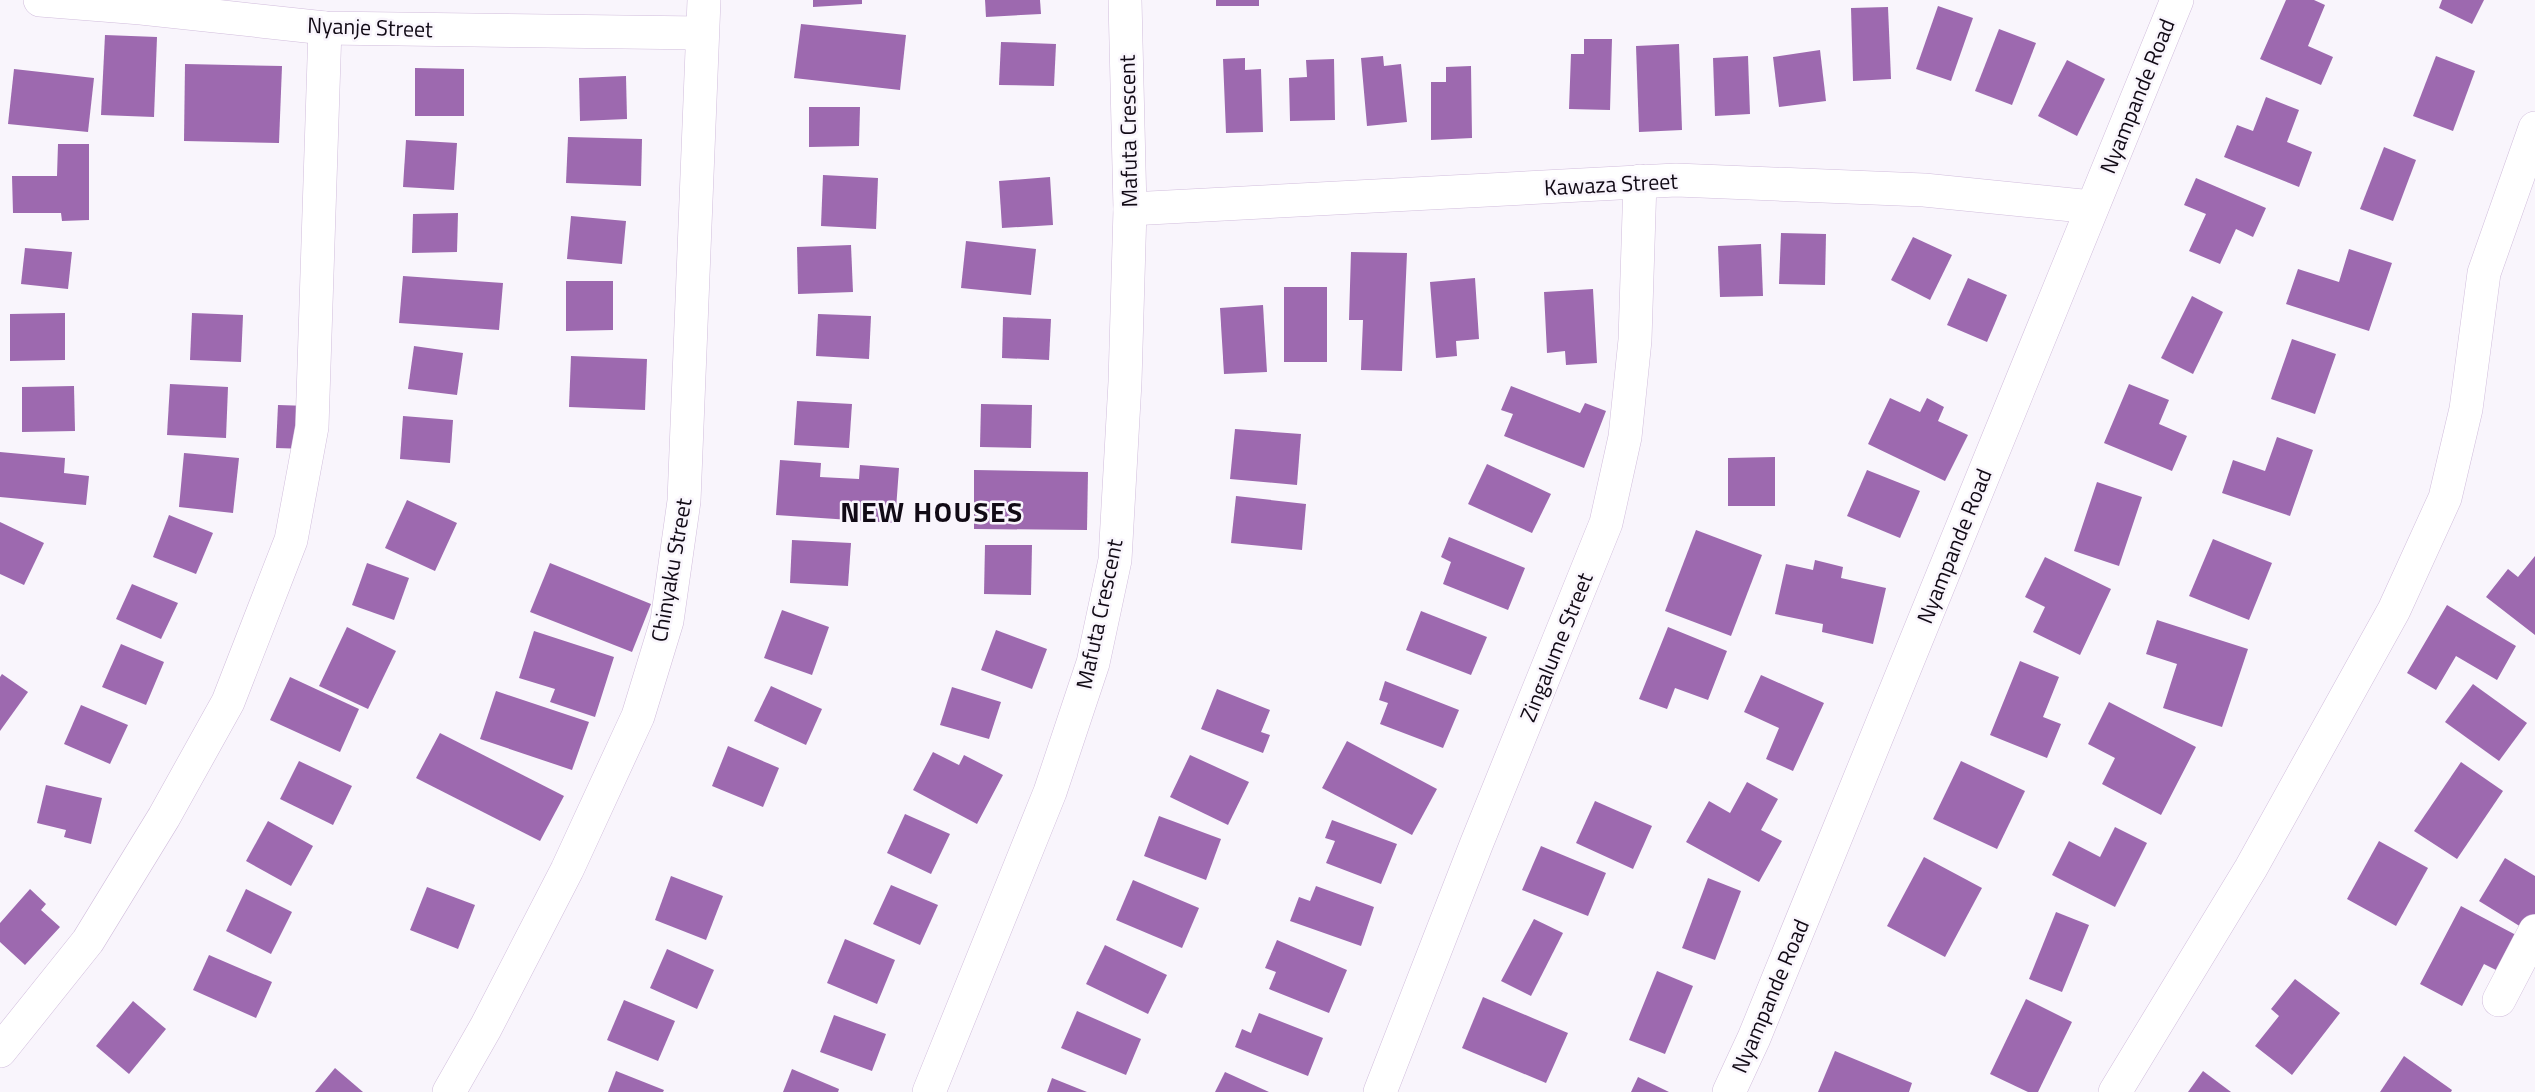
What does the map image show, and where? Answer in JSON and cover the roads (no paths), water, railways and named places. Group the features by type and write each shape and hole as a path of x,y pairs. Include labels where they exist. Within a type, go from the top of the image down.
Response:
{"street":[{"name":"Nyanje Street","path":"40,0 141,8 325,28 701,33"},
{"name":"Chinyaku Street","path":"449,1092 486,1028 581,839 638,716 667,621 684,501 704,0"},
{"name":"Mafuta Crescent","path":"929,1092 1050,792 1093,663 1115,560 1125,382 1130,209 1125,0"},
{"name":"Nyampande Road","path":"1729,1092 1754,1038 2177,0"},
{"path":"0,1051 88,941 164,817 228,702 291,540 312,427 325,28"},
{"path":"2115,1092 2251,868 2394,610 2445,498 2466,410 2484,273 2535,128"},
{"name":"Kawaza Street","path":"1130,209 1676,180 1924,190 2092,207"},
{"name":"Zingalume Street","path":"1380,1092 1476,845 1606,523 1626,437 1635,340 1640,181"},
{"path":"2499,1000 2535,931"}],"district":[{"name":"NEW HOUSES","path":"932,512"}]}
